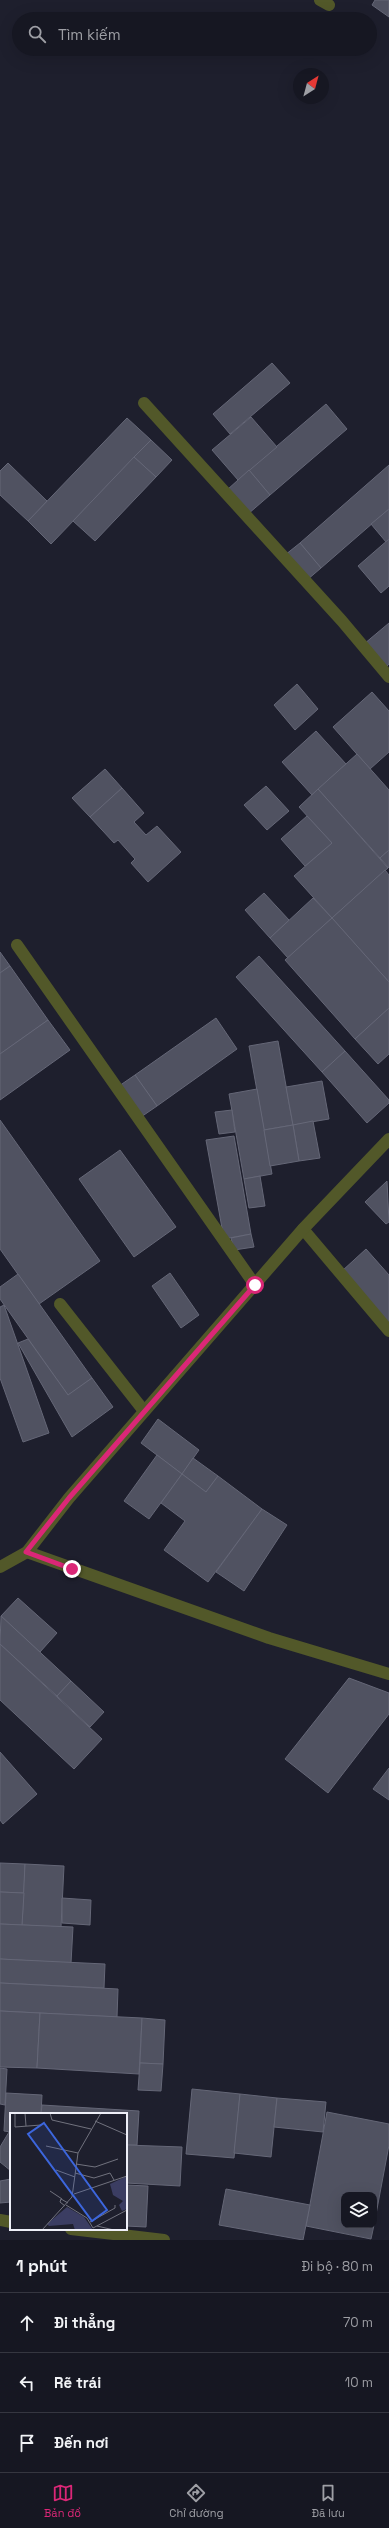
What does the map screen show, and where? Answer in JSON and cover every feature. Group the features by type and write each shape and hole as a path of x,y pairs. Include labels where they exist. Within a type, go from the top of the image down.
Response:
{"street":[{"path":"144,403 342,621 389,677"},
{"path":"17,945 255,1285"},
{"path":"0,1567 26,1552 69,1498 303,1229 389,1139"},
{"path":"303,1229 389,1331"},
{"path":"60,1304 144,1411"},
{"path":"26,1552 269,1638 389,1674"},
{"path":"0,2220 10,2222"},
{"path":"79,2230 164,2240"}],"building":[{"path":"375,0 389,0 389,17 372,5"},
{"path":"272,363 290,383 230,434 213,414"},
{"path":"326,404 347,429 270,495 249,470"},
{"path":"251,417 277,447 238,480 212,450"},
{"path":"127,418 151,440 51,544 28,521"},
{"path":"151,440 172,460 156,477 134,457"},
{"path":"134,457 156,477 95,541 73,521"},
{"path":"8,463 47,501 28,521 0,495 0,471"},
{"path":"389,465 389,509 321,568 300,543"},
{"path":"249,470 270,495 248,514 227,490"},
{"path":"389,509 389,539 386,542 371,524"},
{"path":"389,539 389,586 381,593 358,566"},
{"path":"300,543 321,568 307,580 285,555"},
{"path":"389,623 389,664 385,668 364,644"},
{"path":"297,684 318,709 295,730 274,705"},
{"path":"372,692 389,711 389,752 370,769 333,727"},
{"path":"316,731 346,764 312,795 282,762"},
{"path":"357,754 389,790 389,850 380,858 318,789"},
{"path":"105,769 122,788 90,817 72,798"},
{"path":"266,786 289,811 267,830 244,805"},
{"path":"122,788 144,813 134,822 146,835 157,826 181,852 148,882 131,863 135,859 118,840 114,843 90,817"},
{"path":"318,789 388,868 332,918 294,876 332,843 299,807"},
{"path":"307,816 332,843 305,866 281,839"},
{"path":"389,850 389,868 380,858"},
{"path":"385,870 389,875 389,982 332,918"},
{"path":"264,893 289,920 270,938 245,910"},
{"path":"313,898 332,918 288,958 270,938"},
{"path":"332,918 389,982 389,1008 355,1039 285,960"},
{"path":"0,952 10,966 0,973"},
{"path":"259,956 345,1051 322,1072 236,977"},
{"path":"10,966 48,1020 0,1054 0,973"},
{"path":"389,1008 389,1054 378,1064 355,1039"},
{"path":"216,1018 237,1049 157,1106 135,1075"},
{"path":"48,1020 70,1050 0,1100 0,1054"},
{"path":"278,1041 293,1125 264,1130 249,1046"},
{"path":"345,1051 389,1100 389,1103 367,1123 322,1072"},
{"path":"135,1075 157,1106 141,1117 119,1086"},
{"path":"322,1081 329,1119 293,1125 286,1087"},
{"path":"257,1089 272,1174 244,1179 229,1094"},
{"path":"232,1110 235,1132 219,1134 215,1112"},
{"path":"0,1120 100,1261 39,1304 0,1249"},
{"path":"313,1121 320,1158 299,1161 293,1125"},
{"path":"293,1125 299,1161 270,1166 264,1130"},
{"path":"234,1136 251,1234 224,1239 206,1140"},
{"path":"120,1150 176,1227 134,1257 79,1179"},
{"path":"260,1176 265,1206 249,1208 244,1179"},
{"path":"387,1181 389,1222 386,1224 365,1202"},
{"path":"251,1234 254,1247 234,1250 231,1238"},
{"path":"366,1249 389,1275 389,1323 342,1271"},
{"path":"170,1273 199,1315 181,1328 152,1286"},
{"path":"18,1274 92,1378 68,1395 0,1299 0,1287"},
{"path":"4,1305 49,1433 23,1442 0,1378 0,1307"},
{"path":"28,1339 68,1395 92,1378 113,1407 72,1437 18,1343"},
{"path":"158,1419 199,1450 182,1474 141,1443"},
{"path":"157,1455 182,1474 149,1519 124,1501"},
{"path":"193,1458 218,1476 206,1492 182,1474"},
{"path":"182,1474 206,1492 218,1476 262,1509 208,1582 164,1550 185,1521 161,1503"},
{"path":"262,1509 287,1525 244,1591 216,1572"},
{"path":"18,1598 57,1633 40,1652 1,1616"},
{"path":"1,1616 71,1681 57,1696 0,1644"},
{"path":"0,1644 102,1739 74,1769 0,1700"},
{"path":"349,1678 389,1693 389,1714 328,1793 285,1759"},
{"path":"71,1681 104,1712 90,1727 57,1696"},
{"path":"0,1752 37,1794 3,1824 0,1820"},
{"path":"389,1768 389,1800 373,1789"},
{"path":"0,1863 25,1864 24,1893 0,1892"},
{"path":"25,1864 64,1866 61,1927 22,1925"},
{"path":"0,1892 24,1893 22,1925 0,1924"},
{"path":"62,1898 91,1900 90,1925 62,1923"},
{"path":"0,1924 73,1927 71,1963 0,1959"},
{"path":"0,1959 105,1964 104,1988 0,1983"},
{"path":"0,1983 118,1989 117,2017 0,2011"},
{"path":"0,2011 40,2013 37,2068 0,2067"},
{"path":"40,2013 142,2018 139,2074 37,2068"},
{"path":"142,2018 165,2020 163,2064 140,2063"},
{"path":"140,2063 163,2064 161,2091 138,2090"},
{"path":"0,2068 7,2069 5,2105 0,2104"},
{"path":"192,2089 240,2094 234,2158 186,2154"},
{"path":"6,2093 42,2095 41,2113 10,2113 10,2132 4,2131"},
{"path":"240,2094 277,2098 271,2157 234,2153"},
{"path":"277,2098 326,2102 323,2132 274,2127"},
{"path":"42,2105 139,2111 137,2145 127,2145 127,2113 41,2113"},
{"path":"327,2112 389,2124 389,2145 377,2209 377,2192 341,2192 341,2228 373,2228 371,2239 306,2226"},
{"path":"10,2132 10,2170 0,2162 0,2147"},
{"path":"127,2145 182,2147 180,2186 127,2183"},
{"path":"10,2179 10,2202 0,2203 0,2181"},
{"path":"127,2185 148,2186 146,2227 127,2226"},
{"path":"226,2189 310,2205 303,2240 219,2225"}],"route":[{"path":"72,1569 26,1552 69,1498 255,1285"}]}
